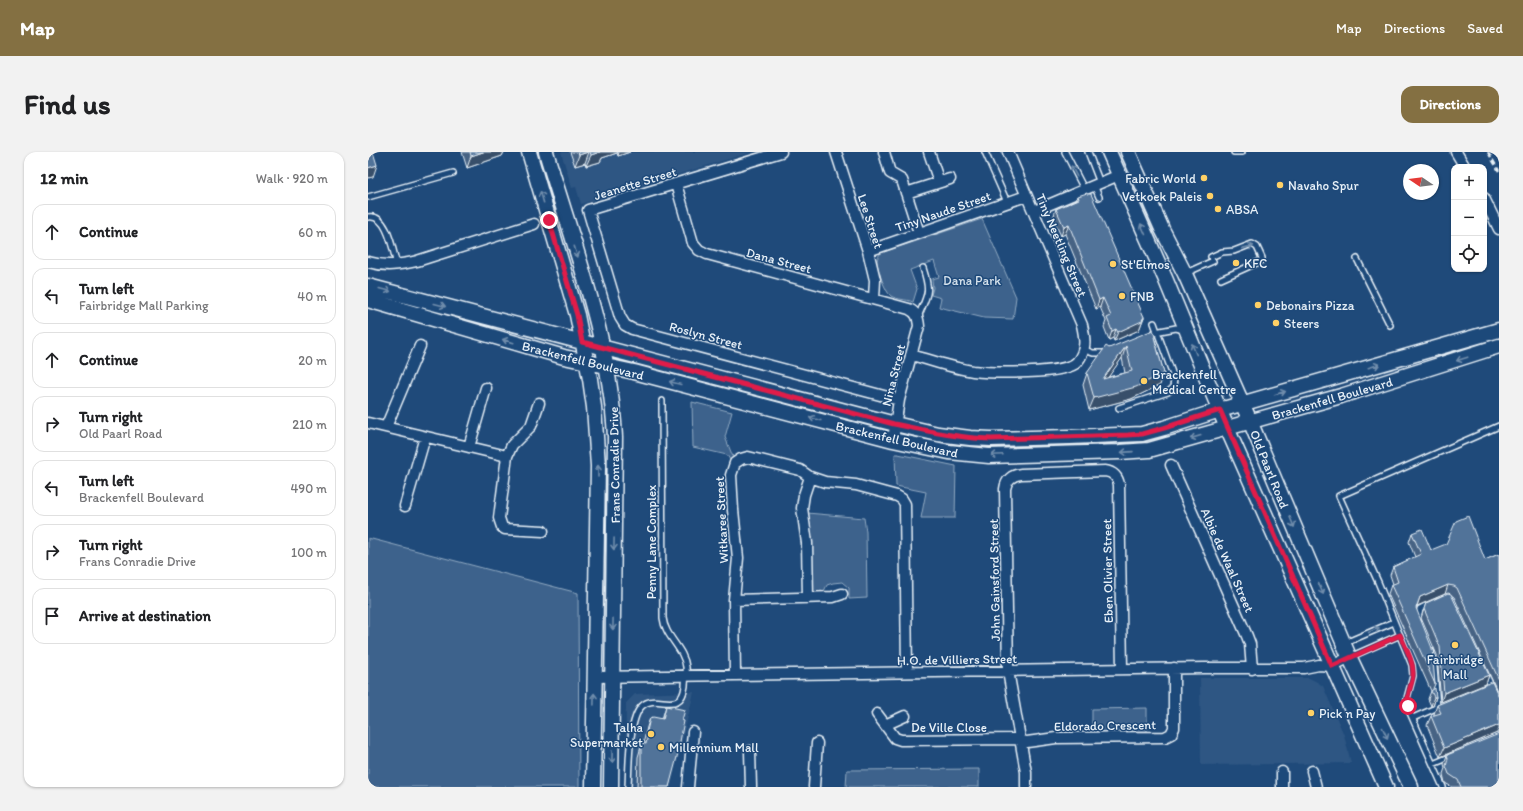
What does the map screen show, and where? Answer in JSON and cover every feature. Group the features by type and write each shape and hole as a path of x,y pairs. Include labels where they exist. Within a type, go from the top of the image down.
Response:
{"street":[{"name":"Frans Conradie Drive","path":"529,152 577,315 594,408 598,466 593,787"},
{"name":"Frans Conradie Drive","path":"546,152 598,322 612,391 615,437 611,787"},
{"name":"Jeanette Street","path":"588,210 781,152"},
{"name":"Lee Street","path":"836,152 868,251 875,280 874,299"},
{"path":"884,152 890,173 902,180 919,233"},
{"path":"929,152 939,182"},
{"name":"Tiny Neetling Street","path":"1008,152 1082,325 1085,338 1084,350"},
{"name":"Old Paarl Road","path":"1109,152 1165,278 1326,661 1386,787"},
{"name":"Old Paarl Road","path":"1128,152 1162,229 1185,274 1243,404 1344,644 1411,787"},
{"path":"1456,152 1463,164"},
{"path":"1034,211 1119,175"},
{"path":"906,193 950,179"},
{"name":"Dana Street","path":"676,184 693,243 699,250 707,254 909,309 918,317"},
{"name":"Tiny Naude Street","path":"868,251 1026,196"},
{"path":"1485,200 1499,229"},
{"name":"Roslyn Street","path":"588,210 620,317 625,325 632,329 899,400"},
{"path":"368,262 381,265 397,265 417,261 534,224"},
{"name":"Brackenfell Boulevard","path":"368,286 894,424 938,434 991,439 1120,436 1142,434 1220,410 1499,330"},
{"name":"Brackenfell Boulevard","path":"368,300 564,357 607,366 893,440 967,455 989,456 1149,450 1341,396 1499,346"},
{"name":"Nina Street","path":"893,440 894,424 899,400 919,326 918,317"},
{"path":"386,427 420,346"},
{"path":"911,355 973,371 1023,373 1068,368 1077,363 1084,350"},
{"path":"468,447 486,388"},
{"path":"539,403 531,426 512,445 507,456 499,507 499,518 500,523 505,529 543,531"},
{"path":"368,423 507,456"},
{"path":"405,506 425,437"},
{"name":"Witkaree Street","path":"735,675 734,600 738,558 732,510 731,475 733,467 738,460 748,457 800,470 810,477 825,482 856,485 897,496 902,500 904,504 907,672"},
{"name":"Albie de Waal Street","path":"1171,465 1247,636 1250,644 1252,669"},
{"name":"John Gainsford Street","path":"1026,787 1026,772 1008,671 1005,489 1007,482 1011,477 1021,474 1105,471 1115,474"},
{"name":"Eben Olivier Street","path":"1115,474 1119,481 1122,669"},
{"path":"808,598 807,543 802,502 810,477"},
{"path":"734,600 833,597 842,594"},
{"path":"1326,661 1344,644"},
{"path":"1326,661 1350,657"},
{"name":"H.O. de Villiers Street","path":"595,677 1174,668 1304,668 1326,661"},
{"name":"Eldorado Crescent","path":"1021,741 1027,742 1056,738 1168,737 1174,728 1174,668"},
{"name":"De Ville Close","path":"877,714 895,738 901,740 1014,739 1021,741"},
{"name":"De Ville Close","path":"885,725 905,716"},
{"path":"688,787 693,732"},
{"path":"814,787 817,743"},
{"path":"750,751 751,787"},
{"path":"1312,771 1316,787"},
{"path":"1282,772 1282,787"}],"lane":[{"path":"985,152 1008,202"},
{"path":"1065,152 1093,186 1099,197"},
{"path":"1088,152 1093,186"},
{"path":"1234,152 1242,152"},
{"path":"368,197 453,173"},
{"path":"368,217 374,216 386,228 397,265"},
{"path":"1185,274 1222,252 1234,251 1252,244 1257,247 1262,258 1261,261 1221,279"},
{"path":"1357,259 1390,325"},
{"path":"918,317 928,292 928,286 923,268"},
{"path":"1118,408 1168,392 1173,388 1174,378 1154,323"},
{"path":"1150,334 1157,331 1176,328 1187,331"},
{"path":"1084,350 1092,353 1108,353 1115,350"},
{"name":"Penny Lane Complex","path":"628,787 629,754 634,724 638,711 646,702 676,702 682,698 684,694 686,676 686,667 683,655 666,628 663,618 662,401"},
{"path":"1443,787 1408,706 1407,698 1413,676 1412,665 1339,496 1499,426"},
{"path":"1420,625 1417,618 1420,609 1434,602"},
{"path":"1344,644 1394,622"},
{"path":"1350,657 1400,635"},
{"path":"1428,644 1433,656 1436,708"},
{"path":"1481,664 1496,698"},
{"path":"1484,688 1491,686"},
{"path":"1413,718 1443,705"},
{"path":"1433,764 1455,755"}],"shaded area":[{"path":"561,152 752,152 581,204 576,187 572,188"},
{"path":"1200,678 1309,678 1317,682 1323,686 1344,735 1351,763 1201,765"},
{"path":"694,692 671,787 625,787 626,703 635,694"}],"green space":[{"name":"Dana Park","path":"982,219 1016,297 1013,319 984,318 939,307 941,298 931,295 933,288 932,279 939,277 934,261 910,270 917,289 913,302 899,299 889,294 882,280 877,264 877,259 881,253"},
{"path":"692,402 732,412 725,437 733,457 730,460 727,455 693,447"},
{"path":"895,454 956,466 955,518 921,518 926,492 896,486"},
{"path":"807,513 864,518 866,532 867,598 849,599 849,588 842,582 827,585 823,593 813,594"},
{"path":"368,538 578,593 579,787 368,787"},
{"path":"1147,708 1147,734 1092,734 1092,709"},
{"path":"979,769 979,787 846,787 847,770"}],"building":[{"path":"368,152 373,152 377,165 368,168"},
{"path":"470,152 483,152 471,156"},
{"path":"578,152 588,152 579,155"},
{"path":"590,152 600,152 591,155"},
{"path":"1087,193 1091,194 1144,317 1142,321 1118,332 1116,329 1112,331 1107,318 1111,316 1103,298 1099,300 1069,225 1064,227 1056,209 1079,199 1078,196"},
{"path":"1153,330 1156,336 1154,337 1164,373 1136,387 1094,398 1087,373 1106,346 1109,348","holes":["1126,346 1132,371 1103,379"]},
{"path":"1468,516 1485,560 1499,554 1499,680 1457,588 1448,585 1420,597 1416,608 1432,648 1435,684 1391,585 1398,582 1393,567 1421,554 1412,533 1422,529 1431,550 1446,544 1456,521"},
{"path":"1448,593 1451,594 1489,675 1444,693 1440,647 1424,609 1426,603"},
{"path":"1492,682 1499,697 1499,725 1444,748 1431,716 1441,713 1437,705"},
{"path":"1435,688 1436,697 1434,697 1431,691"},
{"name":"Millennium Mall","path":"666,706 685,710 682,720 684,721 677,757 669,787 641,787 642,743 646,744 650,718 653,717 663,719"},
{"path":"1499,734 1499,787 1461,787 1458,780 1449,774 1446,766 1448,759 1447,755"}],"railway":[{"path":"1488,152 1499,171"}],"place":[{"name":"Fabric World","path":"1204,178"},
{"name":"Navaho Spur","path":"1280,185"},
{"name":"Vetkoek Paleis","path":"1210,196"},
{"name":"ABSA","path":"1218,209"},
{"name":"KFC","path":"1236,263"},
{"name":"St'Elmos","path":"1113,264"},
{"name":"FNB","path":"1122,296"},
{"name":"Debonairs Pizza","path":"1258,305"},
{"name":"Steers","path":"1276,323"},
{"name":"Brackenfell Medical Centre","path":"1144,381"},
{"name":"Fairbridge Mall","path":"1455,645"},
{"name":"Pick n Pay","path":"1311,713"},
{"name":"Talha Supermarket","path":"651,734"},
{"name":"Millennium Mall","path":"661,747"}],"route":[{"path":"549,220 577,315 582,342 894,424 938,434 970,438 991,439 1142,434 1220,410 1332,666 1400,635 1412,665 1413,676 1407,698 1408,706"}]}
